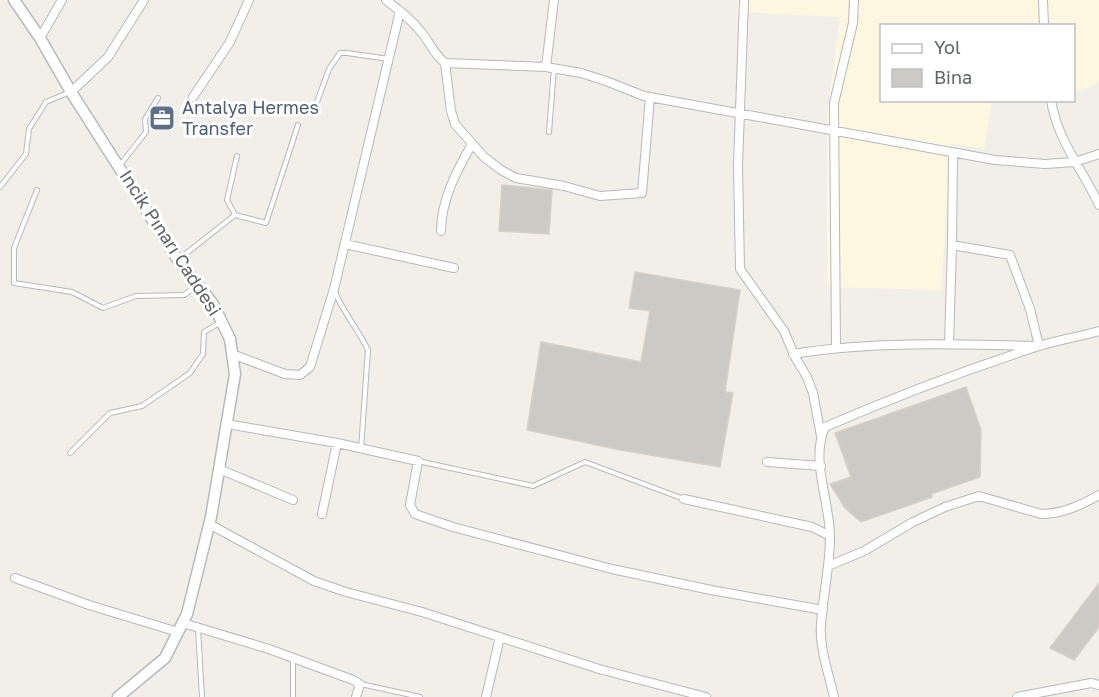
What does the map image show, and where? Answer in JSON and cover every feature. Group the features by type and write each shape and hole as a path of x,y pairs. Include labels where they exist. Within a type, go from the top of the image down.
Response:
{"main road":[{"name":"Incik Pınarı Caddesi","path":"14,0 178,260 213,303 230,339 235,374 209,524 187,614 165,658 118,697"}],"street":[{"path":"40,38 62,0"},
{"path":"71,92 108,57 144,0"},
{"path":"193,97 230,42 249,0"},
{"path":"386,0 422,33 436,56 445,63 550,68 606,81 650,97 995,160 1045,164 1075,162 1099,154"},
{"path":"550,68 554,0"},
{"path":"744,0 739,114 740,269 784,331 793,354 807,377 813,393 821,436"},
{"path":"836,347 834,103 853,23 855,0"},
{"path":"1043,0 1044,24"},
{"path":"232,354 285,374 300,375 310,367 334,289 400,11"},
{"path":"445,63 451,111 455,124 471,144 501,170 516,178 564,186 600,196 642,194 650,97"},
{"path":"1051,102 1061,137 1099,205"},
{"path":"441,231 441,218 449,190 471,144"},
{"path":"950,344 953,154"},
{"path":"345,244 454,268"},
{"path":"952,245 1010,255 1030,309 1040,346"},
{"path":"834,697 821,640 830,536 819,451 825,427 884,402 1040,346 1099,331"},
{"path":"793,354 836,347 950,344 1040,346"},
{"path":"227,424 337,443 418,461 410,505 415,514 453,527 612,569 823,610"},
{"path":"322,514 337,443"},
{"path":"767,462 821,466"},
{"path":"219,470 293,500"},
{"path":"828,566 864,551 913,522 945,507 979,496 1041,514 1051,514 1077,507 1099,495"},
{"path":"684,500 812,527 830,536"},
{"path":"209,524 314,581 422,612 599,669 706,697"},
{"path":"15,578 89,605 180,628 198,628 269,649 360,684 356,697"},
{"path":"486,697 500,637"},
{"path":"1017,697 1091,683 1099,685"}],"lane":[{"path":"317,102 329,69 340,53 347,52 389,59"},
{"path":"549,132 550,68"},
{"path":"0,187 26,154 29,129 46,102 71,92"},
{"path":"120,166 146,132 145,119 158,98"},
{"path":"237,156 227,200 235,215 266,223 298,125"},
{"path":"38,190 14,248 14,283 72,292 103,308 136,296 184,295 198,285"},
{"path":"178,260 235,215"},
{"path":"334,289 343,311 368,350 361,448"},
{"path":"70,453 110,413 142,406 190,373 203,354 204,332 222,322"},
{"path":"418,461 533,486 585,462 684,500"},
{"path":"198,628 202,697"},
{"path":"293,697 294,659"},
{"path":"360,684 420,697"}],"shaded area":[{"path":"737,0 1099,0 1099,82 1075,93 1075,24 880,24 880,102 992,102 984,149 951,144 941,290 827,287 827,116 840,17 737,12"}],"building":[{"path":"502,185 552,190 549,234 499,231"},
{"path":"635,272 740,290 725,392 733,393 720,467 615,449 527,430 541,342 641,362 650,311 629,308"},
{"path":"966,387 981,430 980,477 861,522 845,508 830,484 851,477 835,433"},
{"path":"1099,583 1099,627 1074,660 1050,648"}],"place":[{"name":"Antalya Hermes Transfer","path":"162,118"}]}
